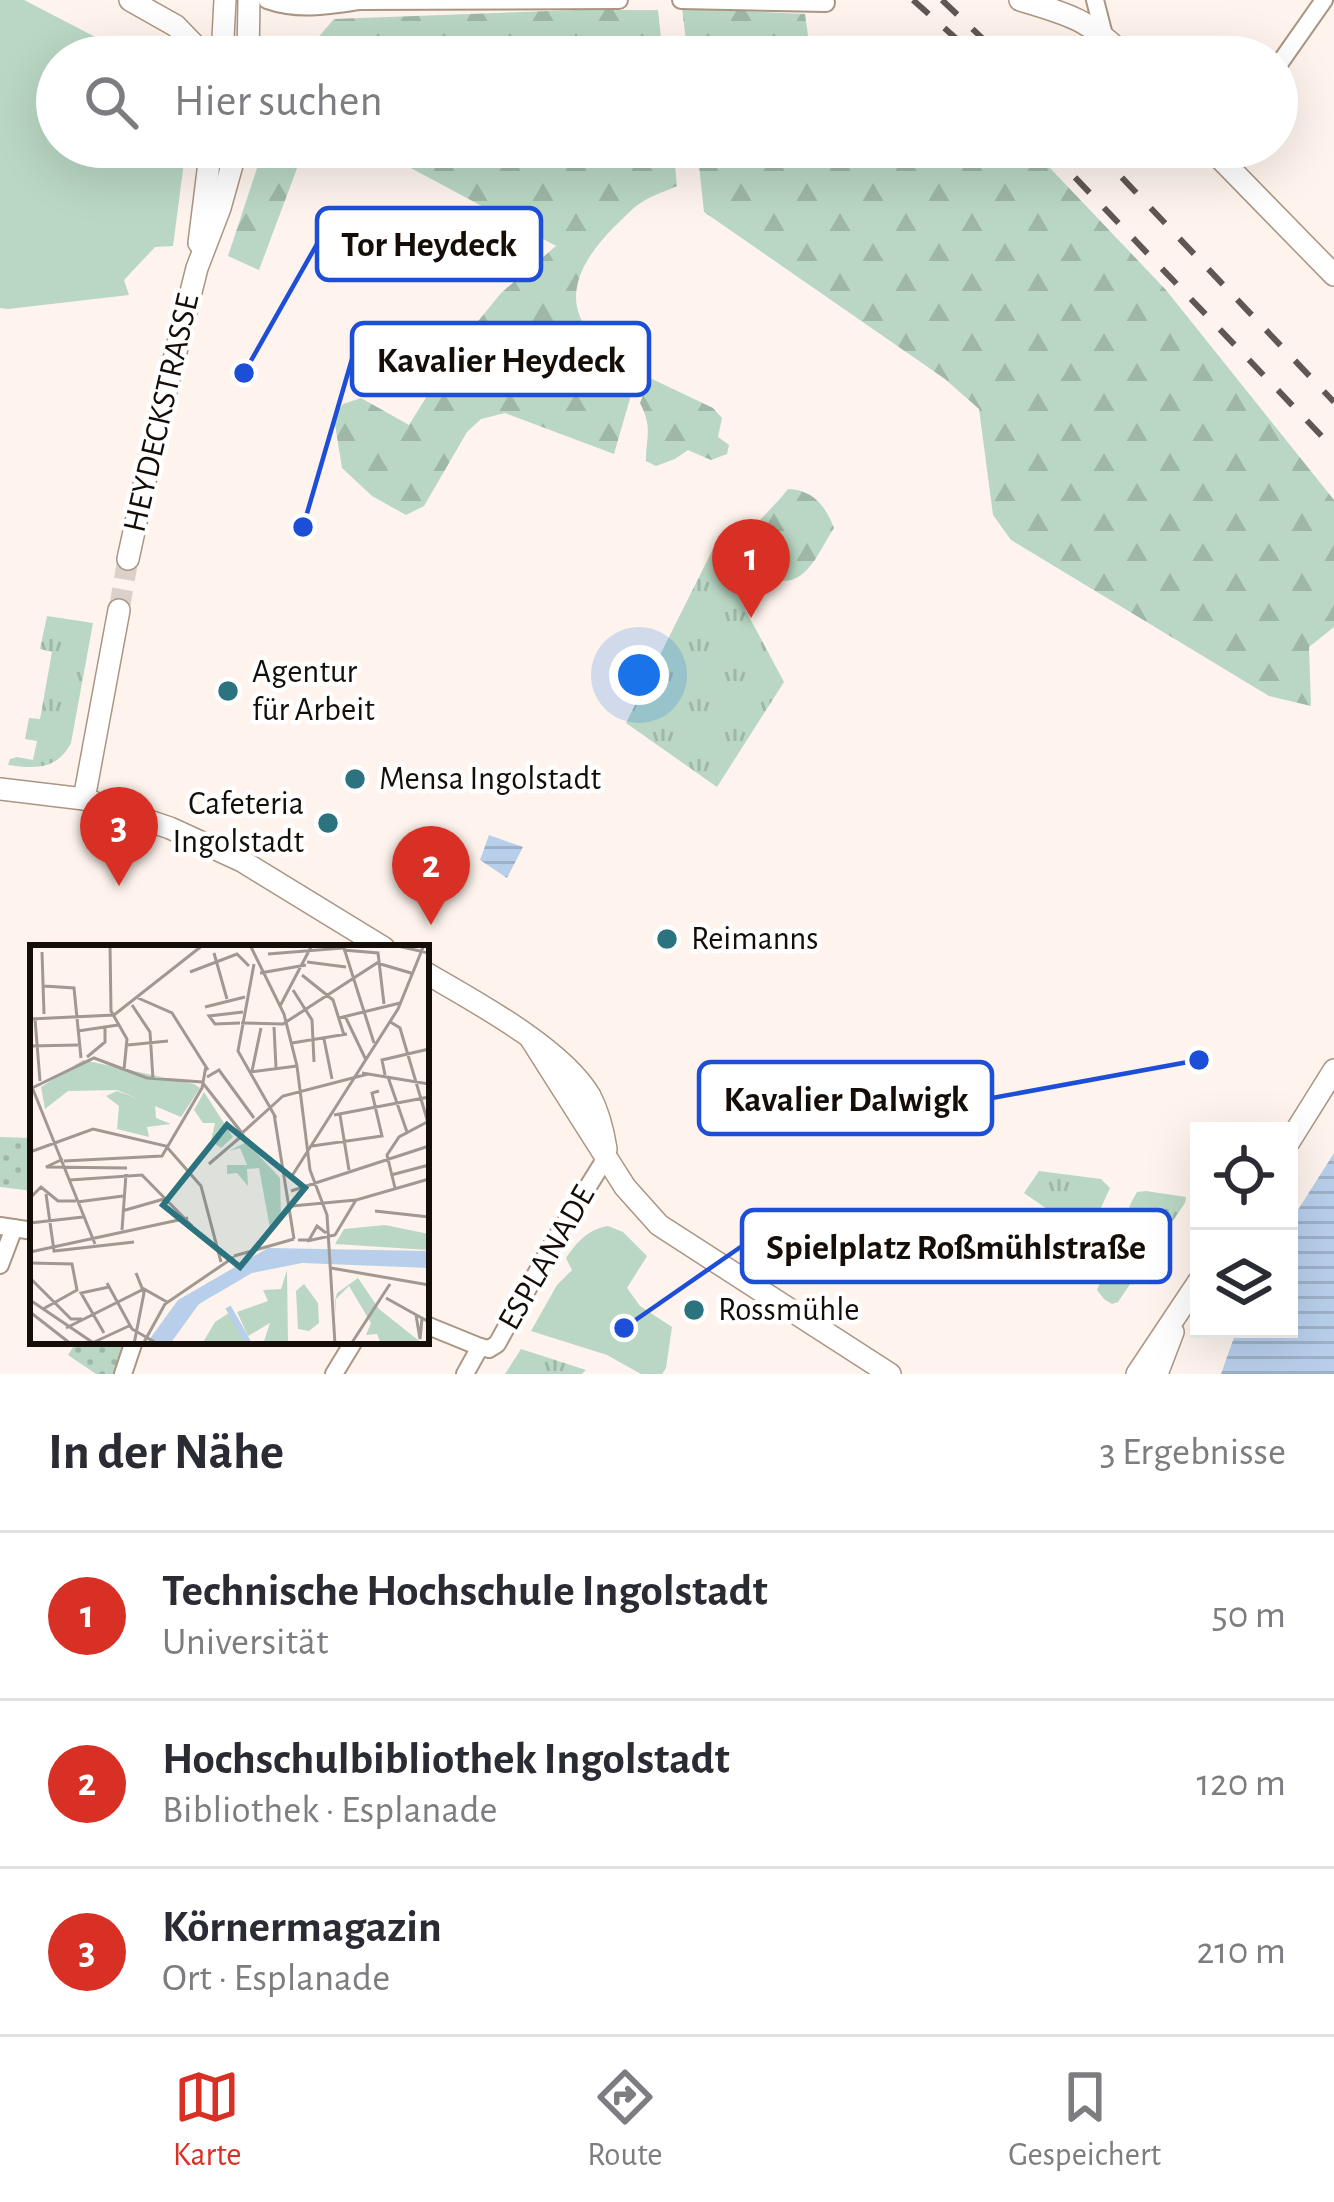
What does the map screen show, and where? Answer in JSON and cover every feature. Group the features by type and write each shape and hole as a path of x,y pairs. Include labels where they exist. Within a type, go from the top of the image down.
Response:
{"street":[{"path":"130,0 186,36"},
{"path":"223,36 225,0"},
{"path":"248,36 249,0"},
{"path":"267,0 286,7 619,0"},
{"path":"681,0 826,3"},
{"path":"1021,0 1073,15 1104,35"},
{"path":"1095,0 1104,35"},
{"path":"1298,37 1324,0"},
{"name":"HEYDECKSTRASSE","path":"197,268 209,168"},
{"name":"HEYDECKSTRASSE","path":"128,559 197,268 231,168"},
{"path":"1233,168 1334,275"},
{"path":"84,799 119,610"},
{"path":"0,789 84,799 170,828 242,861 379,945"},
{"name":"ESPLANADE","path":"429,975 531,1040 607,1156 497,1344 480,1347 465,1374"},
{"path":"1298,1128 1334,1070"},
{"path":"607,1156 636,1200 671,1235 890,1374"},
{"path":"0,1265 7,1227"},
{"path":"1137,1374 1190,1296"},
{"path":"1157,1374 1175,1320"},
{"path":"429,1326 480,1347"},
{"path":"123,1374 133,1344"},
{"path":"334,1374 352,1344"}],"green space":[{"path":"0,0 24,0 93,36 36,36 36,168 183,168 173,246 155,247 124,280 129,295 0,308"},
{"path":"682,8 805,14 808,36 685,36"},
{"path":"658,10 661,36 319,36 334,19"},
{"path":"257,168 297,168 259,270 228,256"},
{"path":"411,168 675,168 677,186 642,202 614,227 583,268 577,287 577,306 595,338 640,364 614,454 505,413 481,419 467,432 424,506 406,515 372,496 342,468 334,418 343,404 361,398 409,425 458,346 501,293 556,246"},
{"path":"699,168 1050,168 1166,290 1334,500 1334,627 1309,647 1311,706 1269,696 1011,540 993,515 979,409 945,379 704,212"},
{"path":"650,378 713,408 722,418 718,437 729,445 727,454 711,460 688,450 656,466 646,461 648,426 640,403"},
{"path":"788,489 817,500 834,528 814,562 798,577 787,581 761,573 747,577 737,570 740,548"},
{"path":"713,549 784,682 717,787 626,723"},
{"path":"47,616 93,623 71,743 59,758 44,766 8,765 17,757 33,760 37,741 25,739 29,718 40,719 52,652 40,649"},
{"path":"0,1137 30,1138 30,1191 0,1187"},
{"path":"1039,1171 1101,1179 1110,1188 1083,1247 1073,1243 1079,1231 1024,1193"},
{"path":"1137,1192 1186,1197 1185,1203 1118,1302 1112,1304 1097,1290 1131,1203"},
{"path":"608,1226 623,1232 647,1256 627,1288 640,1306 672,1327 662,1374 641,1374 607,1355 531,1331 557,1285 572,1270 566,1258 570,1252 589,1233"},
{"path":"75,1344 124,1344 114,1374 96,1374 68,1355"},
{"path":"521,1349 586,1370 582,1374 505,1374"}],"water":[{"path":"489,835 523,847 507,878 480,860"},
{"path":"1334,1153 1334,1374 1221,1374 1234,1338 1298,1338 1298,1210"}],"tunnel":[{"path":"119,610 128,559"}],"railway":[{"path":"913,0 953,36"},
{"path":"942,0 980,36"},
{"path":"1066,168 1334,449"},
{"path":"1113,168 1334,402"}],"place":[{"name":"Tor Heydeck","path":"244,373"},
{"name":"Kavalier Heydeck","path":"303,527"},
{"name":"Technische Hochschule Ingolstadt","path":"751,618"},
{"name":"Agentur für Arbeit","path":"228,691"},
{"name":"Mensa Ingolstadt","path":"355,779"},
{"name":"Cafeteria Ingolstadt","path":"328,823"},
{"name":"Körnermagazin","path":"119,886"},
{"name":"Hochschulbibliothek Ingolstadt","path":"431,925"},
{"name":"Reimanns","path":"667,939"},
{"name":"Kavalier Dalwigk","path":"1199,1060"},
{"name":"Rossmühle","path":"694,1310"},
{"name":"Spielplatz Roßmühlstraße","path":"624,1328"}]}
